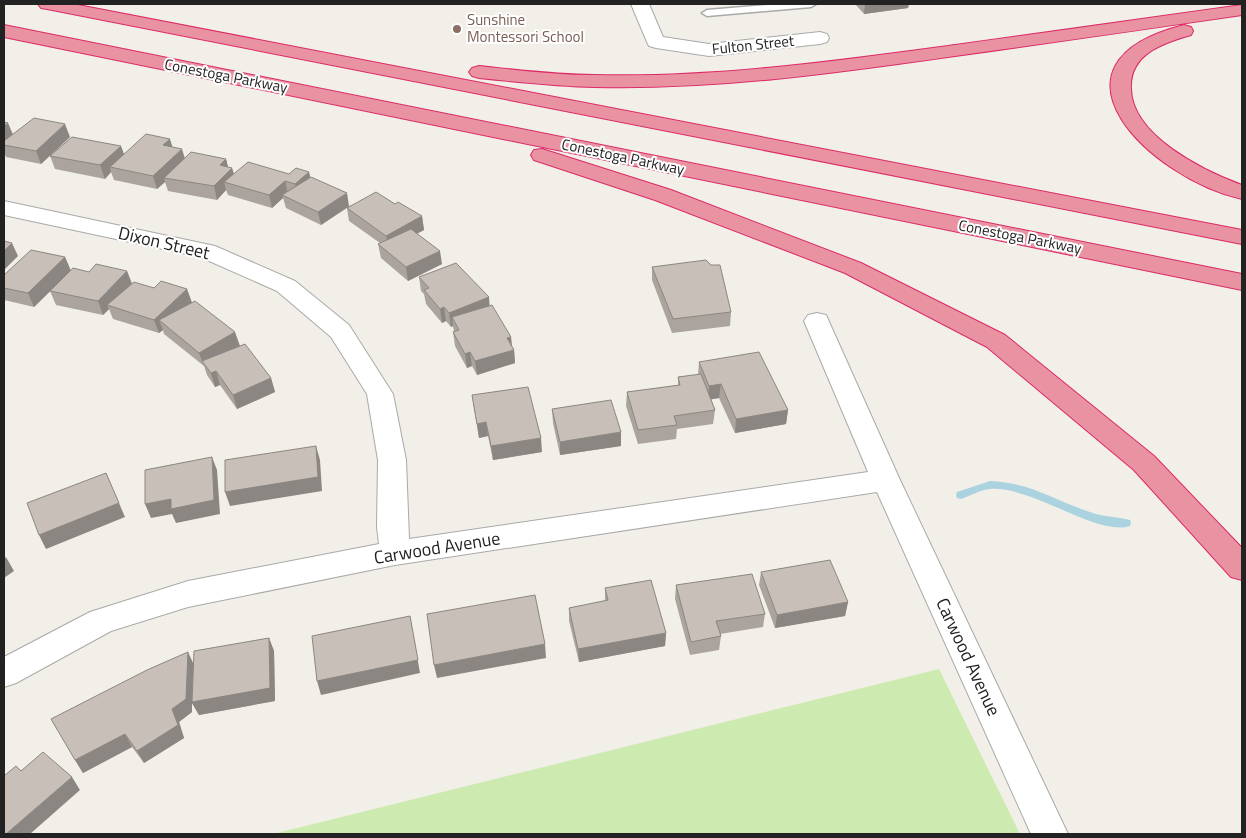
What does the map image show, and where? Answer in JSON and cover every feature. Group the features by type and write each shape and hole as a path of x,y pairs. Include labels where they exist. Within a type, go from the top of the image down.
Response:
{"highway":[{"path":"48,4 173,30 1242,237"},
{"path":"173,30 510,77 616,81 694,80 828,68 1241,19"},
{"path":"1241,19 1162,36 1140,48 1124,65 1119,82 1122,100 1131,121 1157,148 1190,168 1242,192"},
{"name":"Conestoga Parkway","path":"4,31 1242,282"},
{"path":"422,115 663,195 853,268 996,341 1144,463 1242,568"}],"street":[{"name":"Fulton Street","path":"640,4 656,42 709,50 820,38"},
{"name":"Dixon Street","path":"4,208 208,251 286,286 340,331 380,394 392,460 394,553"},
{"name":"Carwood Avenue","path":"816,321 886,480 1050,834"},
{"name":"Carwood Avenue","path":"4,673 102,621 188,594 394,553 886,480"}],"lane":[{"path":"707,12 811,4"}],"green space":[{"path":"939,669 1020,834 273,834"}],"building":[{"path":"34,118 65,124 36,151 4,145 4,141"},
{"path":"146,134 170,139 163,145 182,149 153,176 110,167"},
{"path":"72,137 121,146 100,165 50,156"},
{"path":"191,152 226,159 220,165 232,168 214,186 164,178"},
{"path":"248,162 289,174 296,168 309,172 295,184 285,181 269,195 224,182"},
{"path":"311,177 347,193 318,212 282,195"},
{"path":"376,192 395,204 398,202 422,216 386,236 347,208"},
{"path":"411,229 440,251 406,267 378,244"},
{"path":"4,241 12,243 4,251"},
{"path":"31,250 65,257 28,293 4,288 4,275"},
{"path":"706,260 711,265 720,265 731,312 673,319 652,267"},
{"path":"456,263 489,297 449,313 444,307 440,309 424,290 429,288 419,277"},
{"path":"96,264 127,271 98,301 50,291 73,268 89,272"},
{"path":"161,281 187,289 154,320 107,305 134,282 154,288"},
{"path":"195,301 235,332 199,353 159,320"},
{"path":"492,305 511,337 507,338 514,350 475,361 470,352 465,354 453,332 459,330 452,317"},
{"path":"245,344 271,378 233,395 216,371 211,373 202,361"},
{"path":"759,352 788,410 736,419 721,384 709,386 699,362"},
{"path":"701,374 715,410 674,416 677,425 638,430 627,392 680,385 678,377"},
{"path":"528,387 541,438 491,446 486,422 477,424 472,395"},
{"path":"611,400 621,432 560,442 552,409"},
{"path":"316,446 318,477 225,492 225,460"},
{"path":"212,457 214,500 171,509 171,499 145,504 145,470"},
{"path":"106,473 119,503 39,535 27,503"},
{"path":"830,560 848,602 777,615 761,572"},
{"path":"752,574 765,614 716,621 721,636 691,642 676,585"},
{"path":"651,580 666,633 578,649 569,608 608,600 605,588"},
{"path":"535,595 545,644 434,665 427,614"},
{"path":"410,616 418,660 317,681 312,636"},
{"path":"269,638 270,688 192,702 194,651"},
{"path":"188,652 186,699 172,709 178,725 137,751 125,734 75,760 51,719 147,670"},
{"path":"43,752 72,777 4,834 4,776 16,766 21,771"}],"waterway":[{"path":"961,495 990,485 1008,486 1043,496 1092,517 1109,522 1126,523"}],"place":[{"name":"Sunshine Montessori School","path":"457,29"}]}
